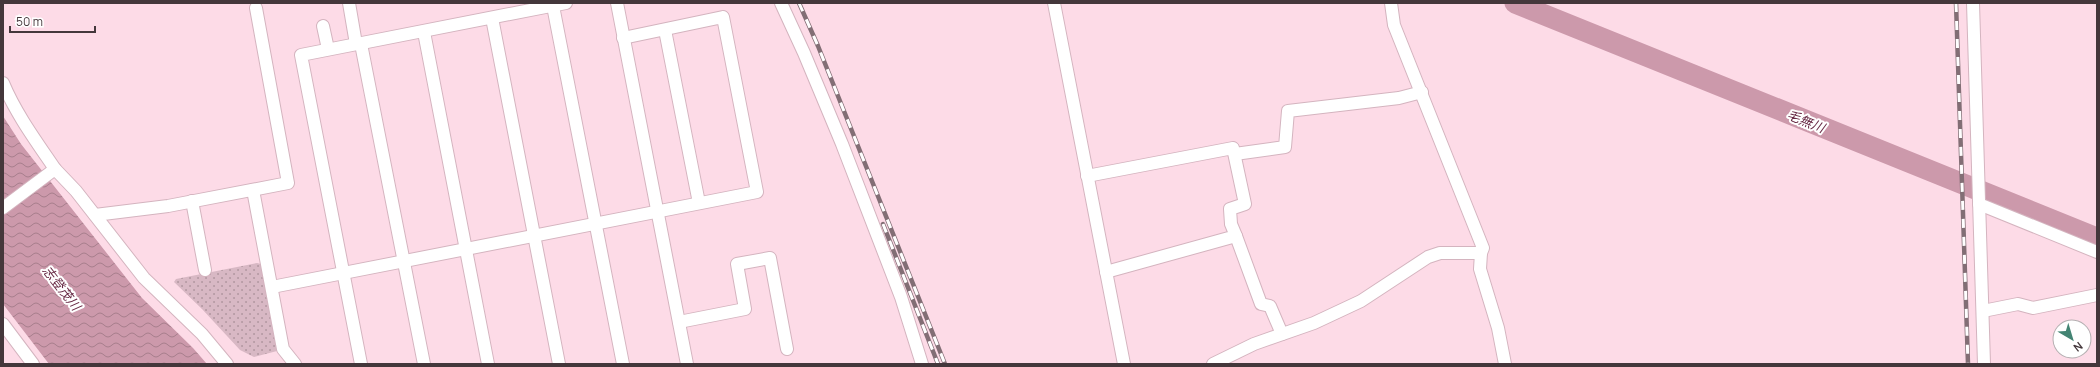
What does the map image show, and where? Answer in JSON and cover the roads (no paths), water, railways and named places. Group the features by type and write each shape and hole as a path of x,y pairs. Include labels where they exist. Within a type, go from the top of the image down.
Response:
{"street":[{"path":"349,3 359,44 424,364"},
{"path":"361,364 301,55 566,3"},
{"path":"617,3 687,364"},
{"path":"781,3 804,53 842,144 901,297 922,364"},
{"path":"1054,3 1124,364"},
{"path":"1391,3 1394,25 1483,248 1481,253 1480,269 1498,328 1505,364"},
{"path":"1973,3 1984,364"},
{"path":"553,6 623,364"},
{"path":"95,215 192,201 288,183 256,8"},
{"path":"492,18 559,364"},
{"path":"272,287 757,192 724,18 624,38"},
{"path":"323,26 328,50"},
{"path":"665,30 699,203"},
{"path":"424,32 488,364"},
{"path":"3,83 28,130 53,171 95,215 144,278 202,334 227,364"},
{"path":"1234,154 1285,147 1288,111 1384,100 1422,92"},
{"path":"1087,176 1234,148 1244,204 1230,209 1231,224 1261,304 1270,306 1282,334"},
{"path":"3,208 53,171"},
{"path":"253,190 283,349 295,364"},
{"path":"192,201 205,270"},
{"path":"1979,203 2097,252"},
{"path":"1106,272 1236,236"},
{"path":"1213,364 1282,334 1314,323 1361,301 1404,271 1434,254 1481,253"},
{"path":"679,322 745,309 737,264 770,258 786,349"},
{"path":"1982,311 2018,304 2033,308 2097,295"},
{"path":"3,324 33,364"}],"water":[{"name":"志登茂川","path":"3,116 21,144 142,298 193,348 207,364 49,364 3,304"}],"waterway":[{"name":"毛無川","path":"1515,3 2097,238"}],"railway":[{"path":"799,3 818,46 945,364"},
{"path":"1956,3 1968,364"},
{"path":"883,224 938,364"}]}
